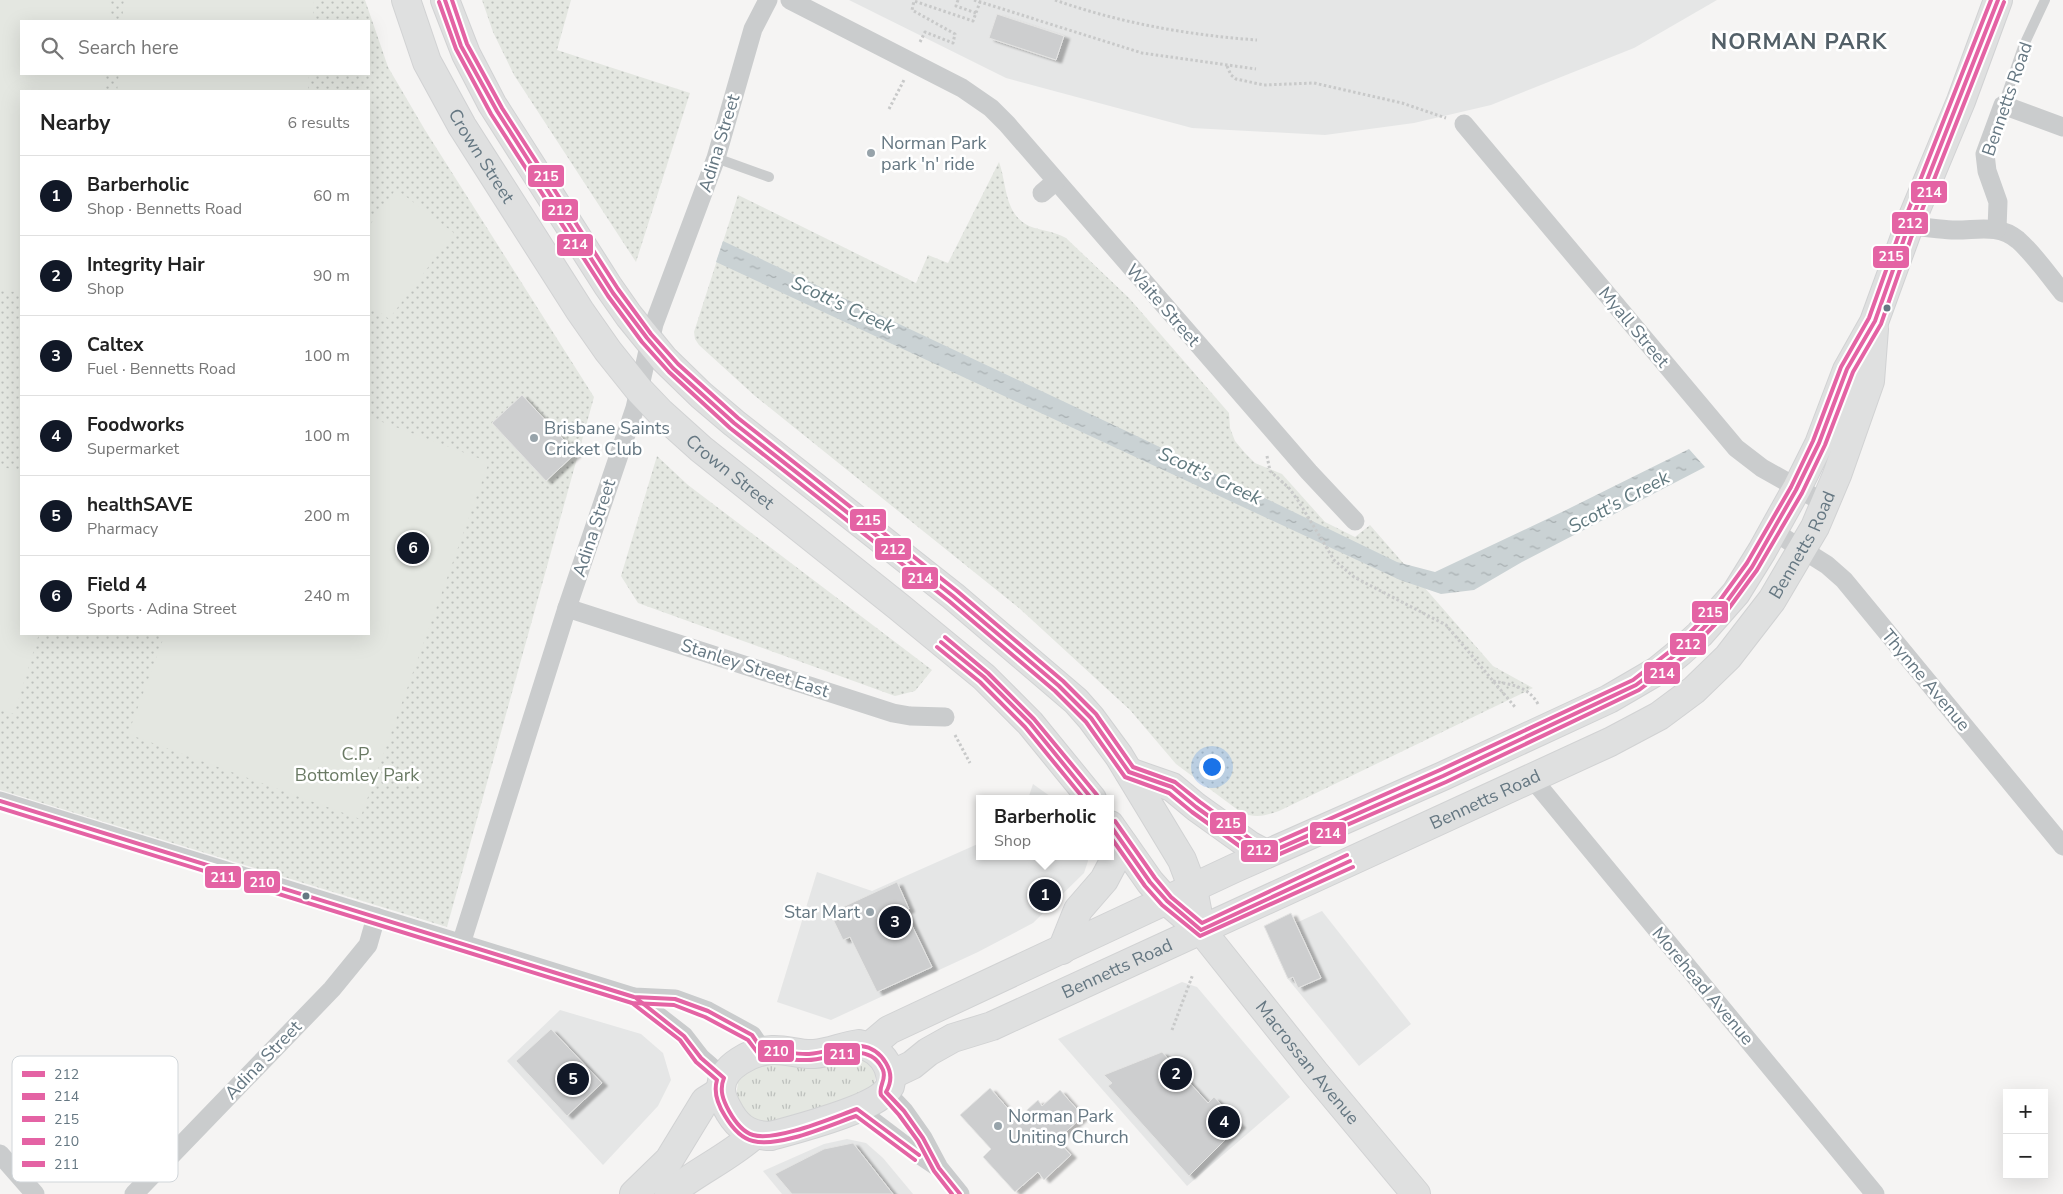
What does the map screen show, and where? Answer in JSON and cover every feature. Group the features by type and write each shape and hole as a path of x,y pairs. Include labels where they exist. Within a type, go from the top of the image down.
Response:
{"main road":[{"name":"Crown Street","path":"406,0 427,62 462,126 580,311 608,351 640,391 701,449 899,606 984,677 1030,722 1089,795"},
{"name":"Crown Street","path":"445,0 466,54 483,89 608,286 650,342 701,396 953,596 1059,686 1091,718 1129,772 1182,860 1193,888 1201,930"},
{"name":"Bennetts Road","path":"869,1047 889,1030 1266,854 1443,776 1636,685 1679,653 1736,593 1774,532 1797,488 1818,444 1847,370 1874,322 1909,226 1961,101 1998,0"},
{"name":"Bennetts Road","path":"754,1135 771,1136 857,1109 875,1101 888,1083 928,1052 953,1038 992,1026 1645,724 1665,712 1694,690 1728,657 1772,600 1803,550 1826,504 1870,380 1874,322"},
{"path":"1129,772 1172,787 1196,807 1249,845 1266,854"},
{"path":"1117,835 1150,882 1167,901 1201,930"},
{"path":"1062,950 1078,910 1104,880 1110,860"},
{"name":"Macrossan Avenue","path":"1201,930 1315,1073 1416,1194"},
{"path":"634,1194 669,1160 705,1101 722,1085 737,1064 754,1054 763,1051 780,1050 801,1054 825,1053 859,1044 869,1047 878,1053 886,1063 888,1083"},
{"path":"669,1194 704,1169 735,1152 754,1135 738,1124 732,1117 722,1085"}],"street":[{"name":"Adina Street","path":"461,944 567,608 640,391 650,342 716,158 753,29 768,0"},
{"name":"Waite Street","path":"790,0 977,97 1007,124 1049,187 1266,433 1355,521"},
{"path":"2003,105 2063,127"},
{"name":"Bennetts Road","path":"1996,229 1998,202 1987,172 1985,154 2003,105"},
{"name":"Myall Street","path":"1464,124 1725,436 1748,459 1826,504"},
{"path":"1909,226 1949,230 1996,229 2018,240 2063,293"},
{"name":"Thynne Avenue","path":"1774,532 1827,565 1844,580 2063,846"},
{"name":"Stanley Street East","path":"567,608 894,712 910,716 945,717"},
{"name":"Morehead Avenue","path":"1531,777 1875,1194"},
{"path":"0,801 634,996 675,999 708,1011 752,1035 763,1051"},
{"name":"Adina Street","path":"178,1149 332,990 368,946 376,917"},
{"path":"634,996 684,1036 722,1085"},
{"path":"888,1083 904,1111 923,1138 939,1168 960,1194"},
{"path":"857,1109 939,1168"},
{"path":"0,1154 12,1168"},
{"path":"24,1182 35,1194"},
{"name":"Adina Street","path":"134,1194 146,1182"}],"lane":[{"name":"Bennetts Road","path":"2003,105 2023,47 2045,0"},
{"path":"716,158 769,177"}],"path":[{"path":"958,0 956,6 976,13"},
{"path":"974,0 1142,54 1256,69"},
{"path":"1055,0 1080,9 1155,28 1208,36 1257,40"},
{"path":"920,42 925,32 952,43 955,34 912,10 914,1 973,20 980,2"},
{"path":"1227,66 1231,75 1245,81 1264,85 1314,83 1402,103 1464,124"},
{"path":"889,109 904,79"},
{"path":"1266,433 1270,471 1289,488 1334,560 1354,577 1446,625 1515,707"},
{"path":"1494,681 1523,688 1532,695 1538,705"},
{"path":"945,717 970,763"},
{"path":"1172,1030 1193,974"}],"shaded area":[{"path":"849,0 1717,0 1634,48 1491,105 1414,123 1325,135 1192,128 1006,78"},
{"path":"1033,784 1048,795 1029,795"},
{"path":"976,845 976,860 1088,861 1084,873 1033,923 978,952 831,1020 777,1002 817,872 872,891"},
{"path":"1322,911 1411,1024 1359,1066 1288,979 1268,936"},
{"path":"1182,982 1197,987 1290,1097 1187,1186 1058,1039"},
{"path":"560,1010 641,1034 663,1053 671,1080 658,1106 603,1165 507,1061"},
{"path":"847,1139 866,1143 883,1158 913,1194 782,1194 763,1171 824,1144"}],"green space":[{"name":"C.P. Bottomley Park","path":"0,0 365,0 388,67 425,130 594,397 447,927 0,790"},
{"path":"0,0 110,0 109,20 20,20 20,75 106,75 105,90 20,90 20,292 0,291"},
{"path":"124,0 314,0 313,20 122,20"},
{"path":"482,0 571,0 557,50 690,93 636,262 514,75 493,32"},
{"path":"119,75 309,75 308,90 117,90"},
{"path":"999,162 1008,198 1015,214 1029,226 1066,238 1129,298 1229,413 1230,428 1235,441 1255,463 1282,474 1325,522 1355,537 1370,525 1493,666 1533,688 1279,811 1260,816 1242,813 1176,764 1130,710 1019,608 755,396 699,345 695,339 694,332 738,195 916,283 928,255 948,263"},
{"path":"396,189 454,233 389,319 370,305 370,225"},
{"path":"370,417 489,462 360,819 128,734 165,635 370,635"},
{"path":"657,456 688,485 932,670 915,691 895,696 638,603 621,576"},
{"path":"0,466 20,472 20,635 39,635 14,714 0,710"},
{"path":"860,1058 869,1064 874,1071 875,1080 871,1090 774,1124 748,1119 736,1097 738,1082 747,1070 772,1063 791,1066"}],"water":[{"name":"Scott's Creek","path":"723,241 1141,438 1397,562 1435,572 1689,449 1705,467 1522,562 1474,590 1441,594 1400,580 716,262"}],"building":[{"path":"997,14 1064,36 1056,60 989,38"},
{"name":"Brisbane Saints Cricket Club","path":"522,395 576,453 546,481 492,423"},
{"path":"897,882 909,909 905,911 932,967 877,992 850,937 843,940 830,913"},
{"path":"1291,913 1321,978 1298,988 1293,977 1288,979 1264,926"},
{"path":"551,1029 602,1083 567,1116 516,1061"},
{"path":"1162,1052 1208,1103 1214,1097 1240,1125 1189,1176 1108,1086 1112,1083 1104,1075"},
{"name":"Norman Park Uniting Church","path":"990,1088 1017,1119 1038,1100 1042,1106 1060,1090 1083,1116 1057,1140 1071,1155 1044,1180 1038,1172 1015,1192 983,1157 991,1149 960,1115"},
{"path":"853,1143 893,1194 792,1194 775,1174 824,1149"}],"transit line":[{"name":"212","path":"445,0 461,46 497,111 613,293 647,338 673,368 734,423 953,596 1059,686 1091,718 1129,772 1172,787 1196,807 1249,845 1266,854 1443,776 1636,685 1682,650 1720,611 1752,567 1796,490 1819,443 1847,369 1875,321 1905,236 1998,0"},
{"name":"215","path":"452,0 467,44 502,108 618,289 651,334 678,364 738,418 957,591 1063,681 1096,714 1133,767 1175,782 1252,840 1266,847 1440,770 1633,680 1678,645 1715,607 1747,563 1791,487 1813,441 1841,367 1869,318 1899,234 1991,0"},
{"name":"214","path":"439,2 456,49 491,114 608,296 642,342 669,372 730,428 949,601 1055,691 1086,722 1125,777 1169,793 1245,850 1266,860 1446,782 1639,690 1686,655 1724,615 1757,570 1802,493 1825,445 1853,372 1881,324 1911,238 2004,2"},
{"name":"215","path":"945,637 988,673 1034,719 1097,795"},
{"name":"212","path":"941,642 984,677 1030,723 1089,795"},
{"name":"214","path":"937,647 980,682 1025,727 1081,795"},
{"name":"210","path":"0,801 634,997 675,999 708,1011 752,1035 763,1051 809,1054 851,1046 870,1048 886,1063 889,1070 891,1078 886,1092 904,1111 923,1138 939,1168 960,1194"},
{"name":"211","path":"0,808 632,1003 674,1005 705,1017 748,1040 761,1057 801,1060 849,1053 869,1055 877,1060 883,1070 884,1077 881,1095 918,1141 934,1171 952,1194"},
{"name":"215","path":"1115,821 1155,878 1171,897 1202,923 1347,855"},
{"name":"212","path":"1114,831 1150,882 1167,901 1201,930 1350,861"},
{"name":"214","path":"1114,842 1145,886 1162,905 1200,936 1353,867"},
{"name":"210","path":"636,998 684,1036 701,1058 724,1078 722,1095 725,1103 736,1122 749,1133 763,1136 790,1132 857,1109 919,1155"},
{"name":"211","path":"632,1003 680,1040 696,1062 717,1080 716,1094 720,1108 733,1128 744,1137 753,1141 764,1142 790,1139 856,1116 915,1160"}],"place":[{"name":"Norman Park park 'n' ride","path":"871,153"},
{"name":"Brisbane Saints Cricket Club","path":"534,438"},
{"name":"Field 4","path":"413,548"},
{"name":"Barberholic","path":"1045,895"},
{"name":"Star Mart","path":"870,912"},
{"name":"Caltex","path":"895,922"},
{"name":"Integrity Hair","path":"1176,1074"},
{"name":"healthSAVE","path":"573,1079"},
{"name":"Foodworks","path":"1224,1122"},
{"name":"Norman Park Uniting Church","path":"998,1126"}],"district":[{"name":"NORMAN PARK","path":"1799,42"}]}
